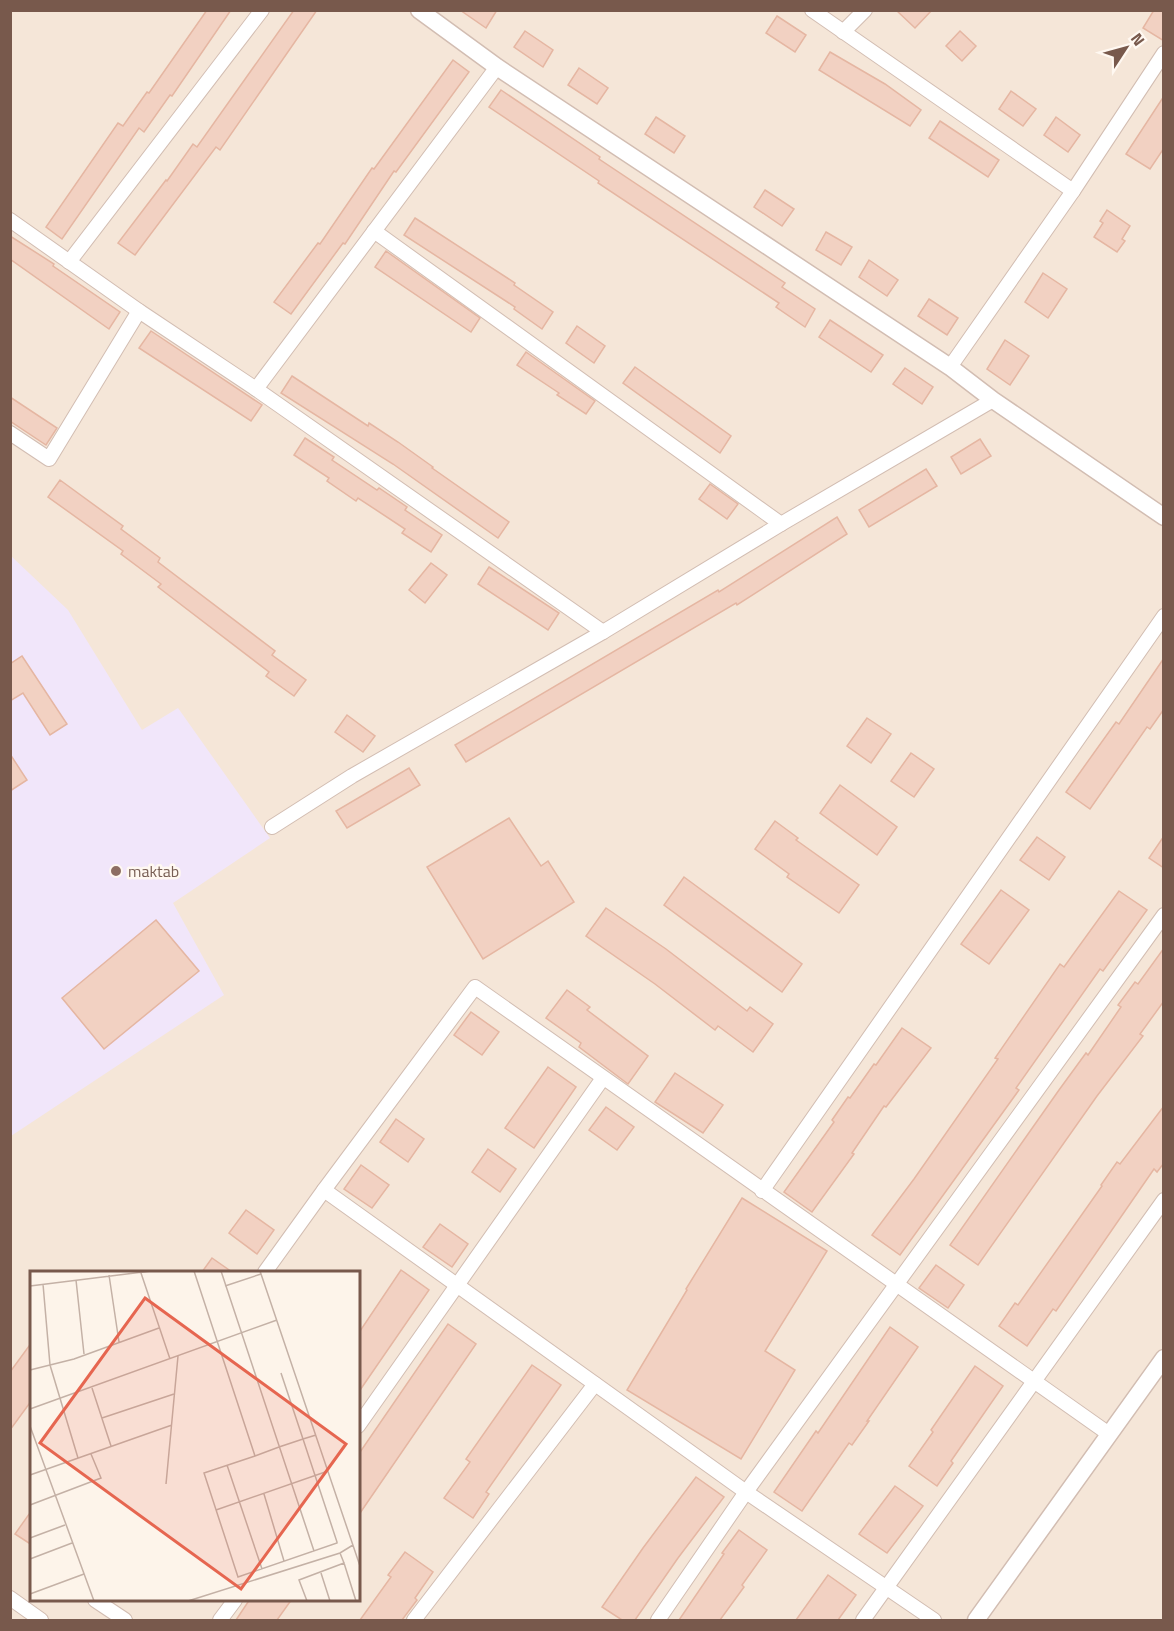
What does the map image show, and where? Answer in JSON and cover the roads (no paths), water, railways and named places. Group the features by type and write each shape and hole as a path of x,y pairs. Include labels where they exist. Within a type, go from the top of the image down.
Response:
{"street":[{"path":"69,262 262,10"},
{"path":"419,10 497,67 950,367 993,400 1164,517"},
{"path":"812,10 1073,191"},
{"path":"843,32 865,10"},
{"path":"950,367 1073,191 1164,53"},
{"path":"256,389 497,67"},
{"path":"10,220 603,632"},
{"path":"374,231 781,524"},
{"path":"10,433 49,459 138,311"},
{"path":"272,827 352,776 603,632 781,524 993,400"},
{"path":"762,1191 1164,616"},
{"path":"657,1620 746,1492 1164,915"},
{"path":"267,1271 475,987 1109,1434"},
{"path":"360,1423 459,1286 603,1078"},
{"path":"324,1190 746,1492 934,1620"},
{"path":"863,1620 1164,1200"},
{"path":"976,1620 1164,1358"},
{"path":"414,1620 595,1384"},
{"path":"10,1598 41,1620"},
{"path":"98,1601 125,1620"},
{"path":"220,1620 234,1601"}],"place":[{"name":"maktab","path":"116,871"}]}
